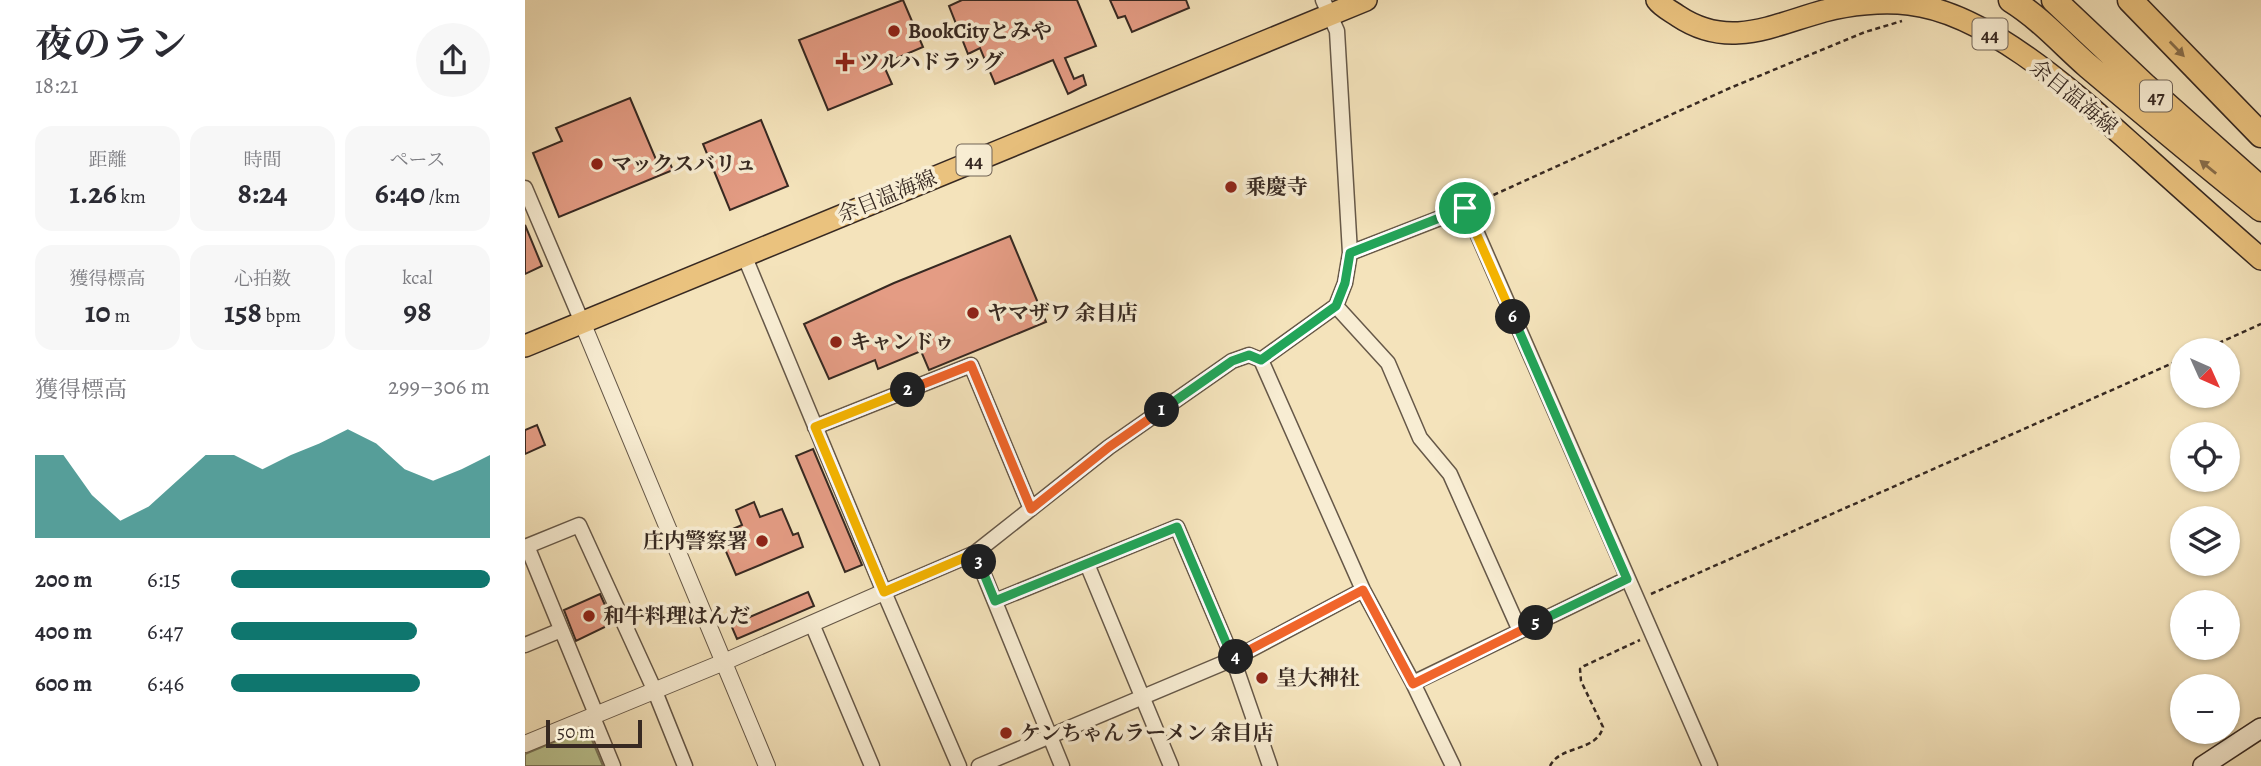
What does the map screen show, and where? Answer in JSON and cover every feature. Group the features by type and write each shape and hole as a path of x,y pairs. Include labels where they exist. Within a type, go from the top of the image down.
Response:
{"highway":[{"path":"2011,0 2033,14 2084,62 2261,209"},
{"name":"47","path":"2055,0 2144,85 2261,189"},
{"name":"47","path":"2071,0 2153,76 2261,168"},
{"path":"2130,0 2261,135"}],"main road":[{"name":"余目温海線","path":"525,346 1326,7 1366,0"},
{"name":"余目温海線","path":"1657,0 1692,25 1730,34 1773,29 1826,10 1870,4 1908,4 1938,10 1970,23 2030,59 2261,259"},
{"path":"2203,766 2259,734"}],"street":[{"path":"1261,360 1336,306 1345,283 1350,253 1338,31 1326,7"},
{"path":"525,188 767,766"},
{"path":"1350,253 1465,208 1710,766"},
{"path":"744,255 956,765"},
{"path":"1336,306 1388,363 1420,438 1450,474 1520,631"},
{"path":"525,744 724,663 975,553 1109,447 1232,361 1249,355 1261,360 1363,590 1453,766"},
{"path":"815,427 971,365 1031,509"},
{"path":"613,766 526,547 579,525 654,690 685,766"},
{"path":"995,601 1177,527 1233,659 1270,766"},
{"path":"975,553 1062,766"},
{"path":"1087,564 1171,766"},
{"path":"1413,684 1627,579"},
{"path":"979,766 1233,659 1363,590"},
{"path":"812,624 872,766"},
{"path":"525,645 561,630"}],"path":[{"path":"1465,208 1742,83 1865,32 1901,23 1908,4"},
{"path":"2230,338 2261,324"},
{"path":"1637,600 2170,364"},
{"path":"1551,766 1557,758 1594,742 1601,734 1603,727 1581,681 1580,670 1643,639"}],"green space":[{"path":"587,728 603,766 525,766 525,754"}],"building":[{"name":"ツルハドラッグ","path":"903,0 923,47 883,64 892,84 828,110 799,40"},
{"path":"962,0 1077,0 1096,46 1065,58 1074,79 1083,75 1086,85 1068,94 1053,60 995,84 980,48 968,54 949,6"},
{"path":"1110,0 1186,0 1189,8 1132,32 1125,16 1118,18"},
{"name":"マックスバリュ","path":"630,98 657,162 667,157 673,170 559,217 533,153 562,141 556,128"},
{"path":"761,120 788,186 730,210 703,144"},
{"path":"525,225 542,266 525,274"},
{"name":"ヤマザワ 余目店","path":"1010,236 1046,322 929,370 921,351 878,369 875,360 829,379 804,324 894,283"},
{"path":"537,425 545,445 525,454 525,430"},
{"path":"813,449 862,565 845,572 796,456"},
{"name":"庄内警察署","path":"754,502 760,517 782,509 793,535 798,533 803,547 736,575 719,535 742,525 736,510"},
{"path":"808,592 814,606 737,639 731,625"},
{"name":"和牛料理はんだ","path":"600,594 613,623 576,641 564,610"}],"place":[{"name":"BookCityとみや","path":"894,31"},
{"name":"ツルハドラッグ","path":"845,62"},
{"name":"マックスバリュ","path":"597,164"},
{"name":"乗慶寺","path":"1231,187"},
{"name":"ヤマザワ 余目店","path":"973,313"},
{"name":"キャンドゥ","path":"836,342"},
{"name":"庄内警察署","path":"762,541"},
{"name":"和牛料理はんだ","path":"589,616"},
{"name":"皇大神社","path":"1262,678"},
{"name":"ケンちゃんラーメン 余目店","path":"1006,733"}],"route":[{"path":"1465,208 1627,579 1413,684 1363,590 1233,659 1177,527 995,601 975,553 884,592 815,427 971,365 1031,509 1109,447 1232,361 1249,355 1261,360 1336,306 1345,283 1350,253 1465,208"}]}
